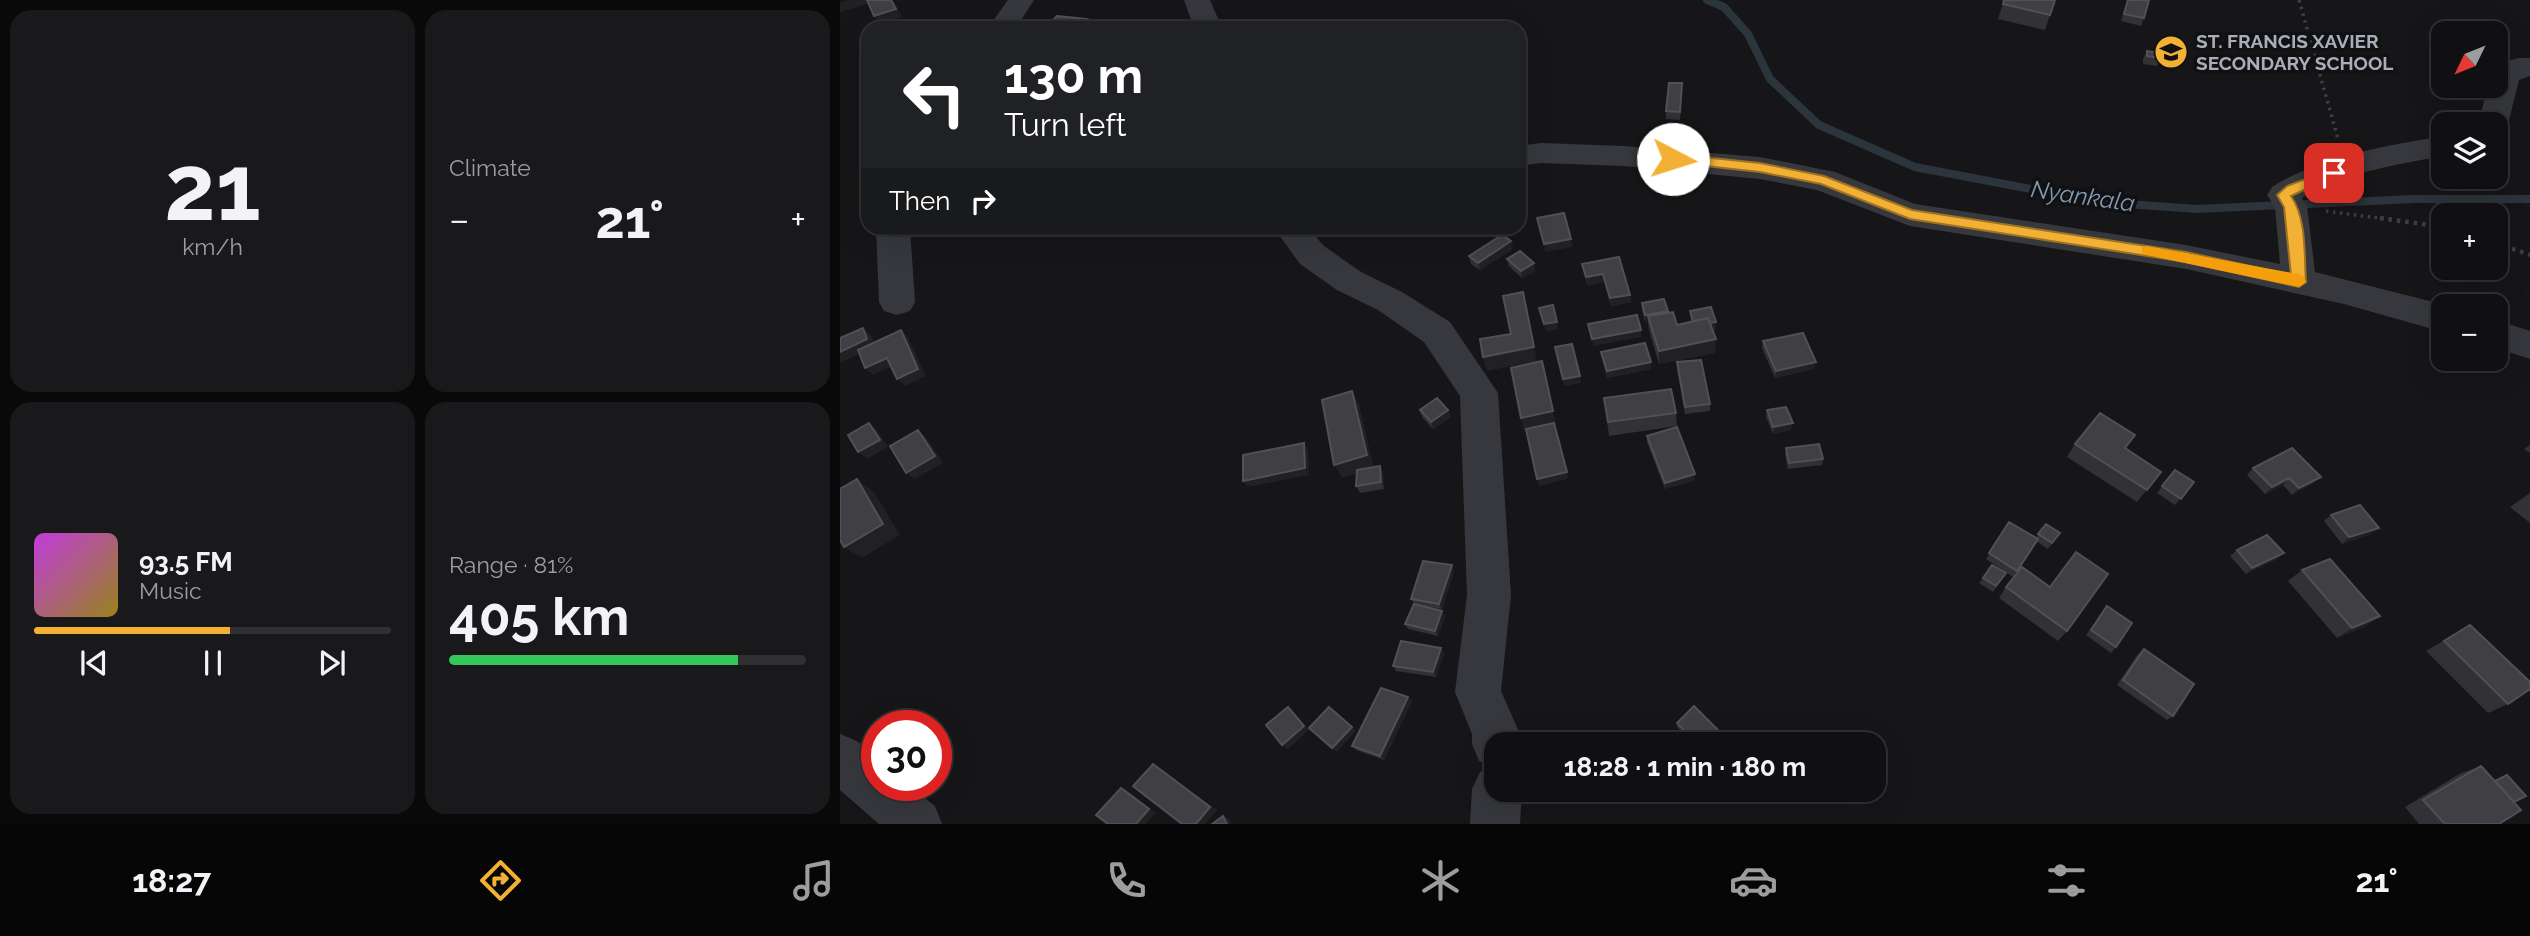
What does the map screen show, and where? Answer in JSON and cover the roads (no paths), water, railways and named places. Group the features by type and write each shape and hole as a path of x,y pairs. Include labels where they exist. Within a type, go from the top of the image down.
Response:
{"street":[{"path":"1007,21 1021,0"},
{"path":"1198,0 1206,21"},
{"path":"2496,112 2505,76 2518,67 2530,67"},
{"path":"2299,282 2291,206 2283,195 2292,189 2355,166 2396,153 2431,148"},
{"path":"1526,155 1541,153 1624,156 1760,168 1824,180 1910,215 2186,257 2344,290 2431,315"},
{"path":"893,235 897,302"},
{"path":"1296,235 1312,255 1349,281 1390,301 1437,332 1479,393 1489,595 1478,692 1495,732"},
{"path":"2508,338 2530,345"},
{"path":"840,758 917,824"},
{"path":"1495,824 1496,802"}],"waterway":[{"name":"Nyankala","path":"1707,0 1724,7 1748,34 1770,79 1819,125 1915,167 2099,202 2197,209 2413,199 2530,199"}],"place":[{"name":"ST. FRANCIS XAVIER SECONDARY SCHOOL","path":"2171,52"}]}
